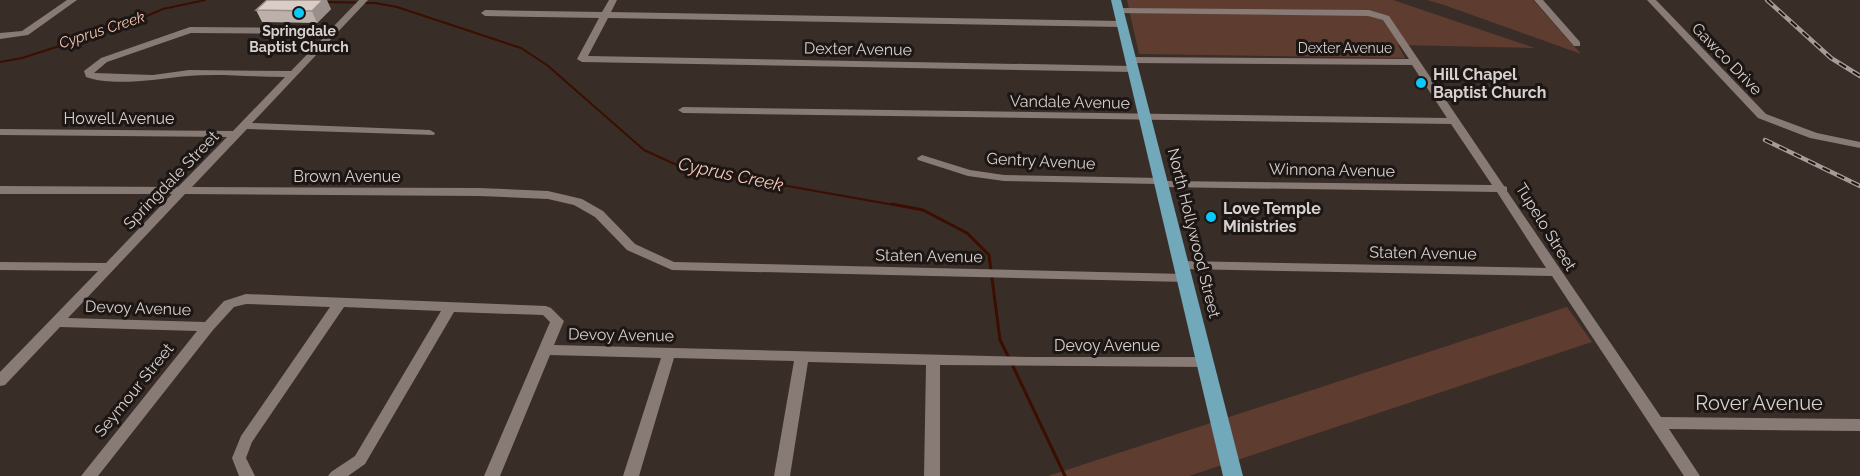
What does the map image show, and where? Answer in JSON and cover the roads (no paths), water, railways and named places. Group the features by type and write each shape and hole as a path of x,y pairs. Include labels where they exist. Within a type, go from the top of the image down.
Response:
{"main road":[{"name":"North Hollywood Street","path":"1119,12 1233,476"}],"street":[{"path":"0,36 14,36 29,30 73,0"},
{"path":"605,15 613,0"},
{"path":"1539,0 1577,44"},
{"name":"Gawco Drive","path":"1651,0 1762,116 1814,136 1860,145"},
{"name":"Springdale Street","path":"3,375 110,267 360,4"},
{"name":"Tupelo Street","path":"485,13 605,15 1119,12 1377,14 1386,18 1503,189 1554,272 1692,476"},
{"name":"Dexter Avenue","path":"605,15 582,59 1132,64 1415,62"},
{"path":"295,74 189,73 153,78 89,75 90,69 104,60 190,30 335,31"},
{"name":"Vandale Avenue","path":"683,110 1456,121"},
{"name":"Howell Avenue","path":"0,132 241,130 430,133"},
{"name":"Gentry Avenue","path":"922,158 968,173 1004,178 1161,183"},
{"name":"Winnona Avenue","path":"1161,183 1503,189"},
{"name":"Brown Avenue","path":"0,190 467,192 548,195 578,202 599,214 631,247 672,266"},
{"path":"0,266 110,267"},
{"name":"Staten Avenue","path":"672,266 1015,274 1554,272"},
{"name":"Devoy Avenue","path":"57,322 208,327 229,304 246,299 546,311 557,321 546,350 1029,362 1205,362"},
{"path":"246,476 239,458 246,440 340,303"},
{"path":"336,476 360,460 450,307"},
{"name":"Seymour Street","path":"89,476 208,327"},
{"path":"492,476 546,350"},
{"path":"632,476 669,353"},
{"path":"782,476 802,356"},
{"path":"932,476 933,359"},
{"name":"Rover Avenue","path":"1657,423 1860,425"}],"waterway":[{"name":"Cyprus Creek","path":"0,62 22,58 128,24 163,9 205,0"},
{"name":"Cyprus Creek","path":"325,2 375,3 397,7 521,48 547,65 644,150 681,167 900,206"},
{"name":"Cyprus Creek","path":"892,204 923,210 967,233 989,255 1000,340 1009,358"},
{"name":"Cyprus Creek","path":"1012,364 1065,476"}],"railway":[{"path":"1767,0 1831,58 1860,76"},
{"path":"1765,140 1860,186"}],"place":[{"name":"Springdale Baptist Church","path":"299,13"},
{"name":"Hill Chapel Baptist Church","path":"1421,83"},
{"name":"Love Temple Ministries","path":"1211,217"}]}
